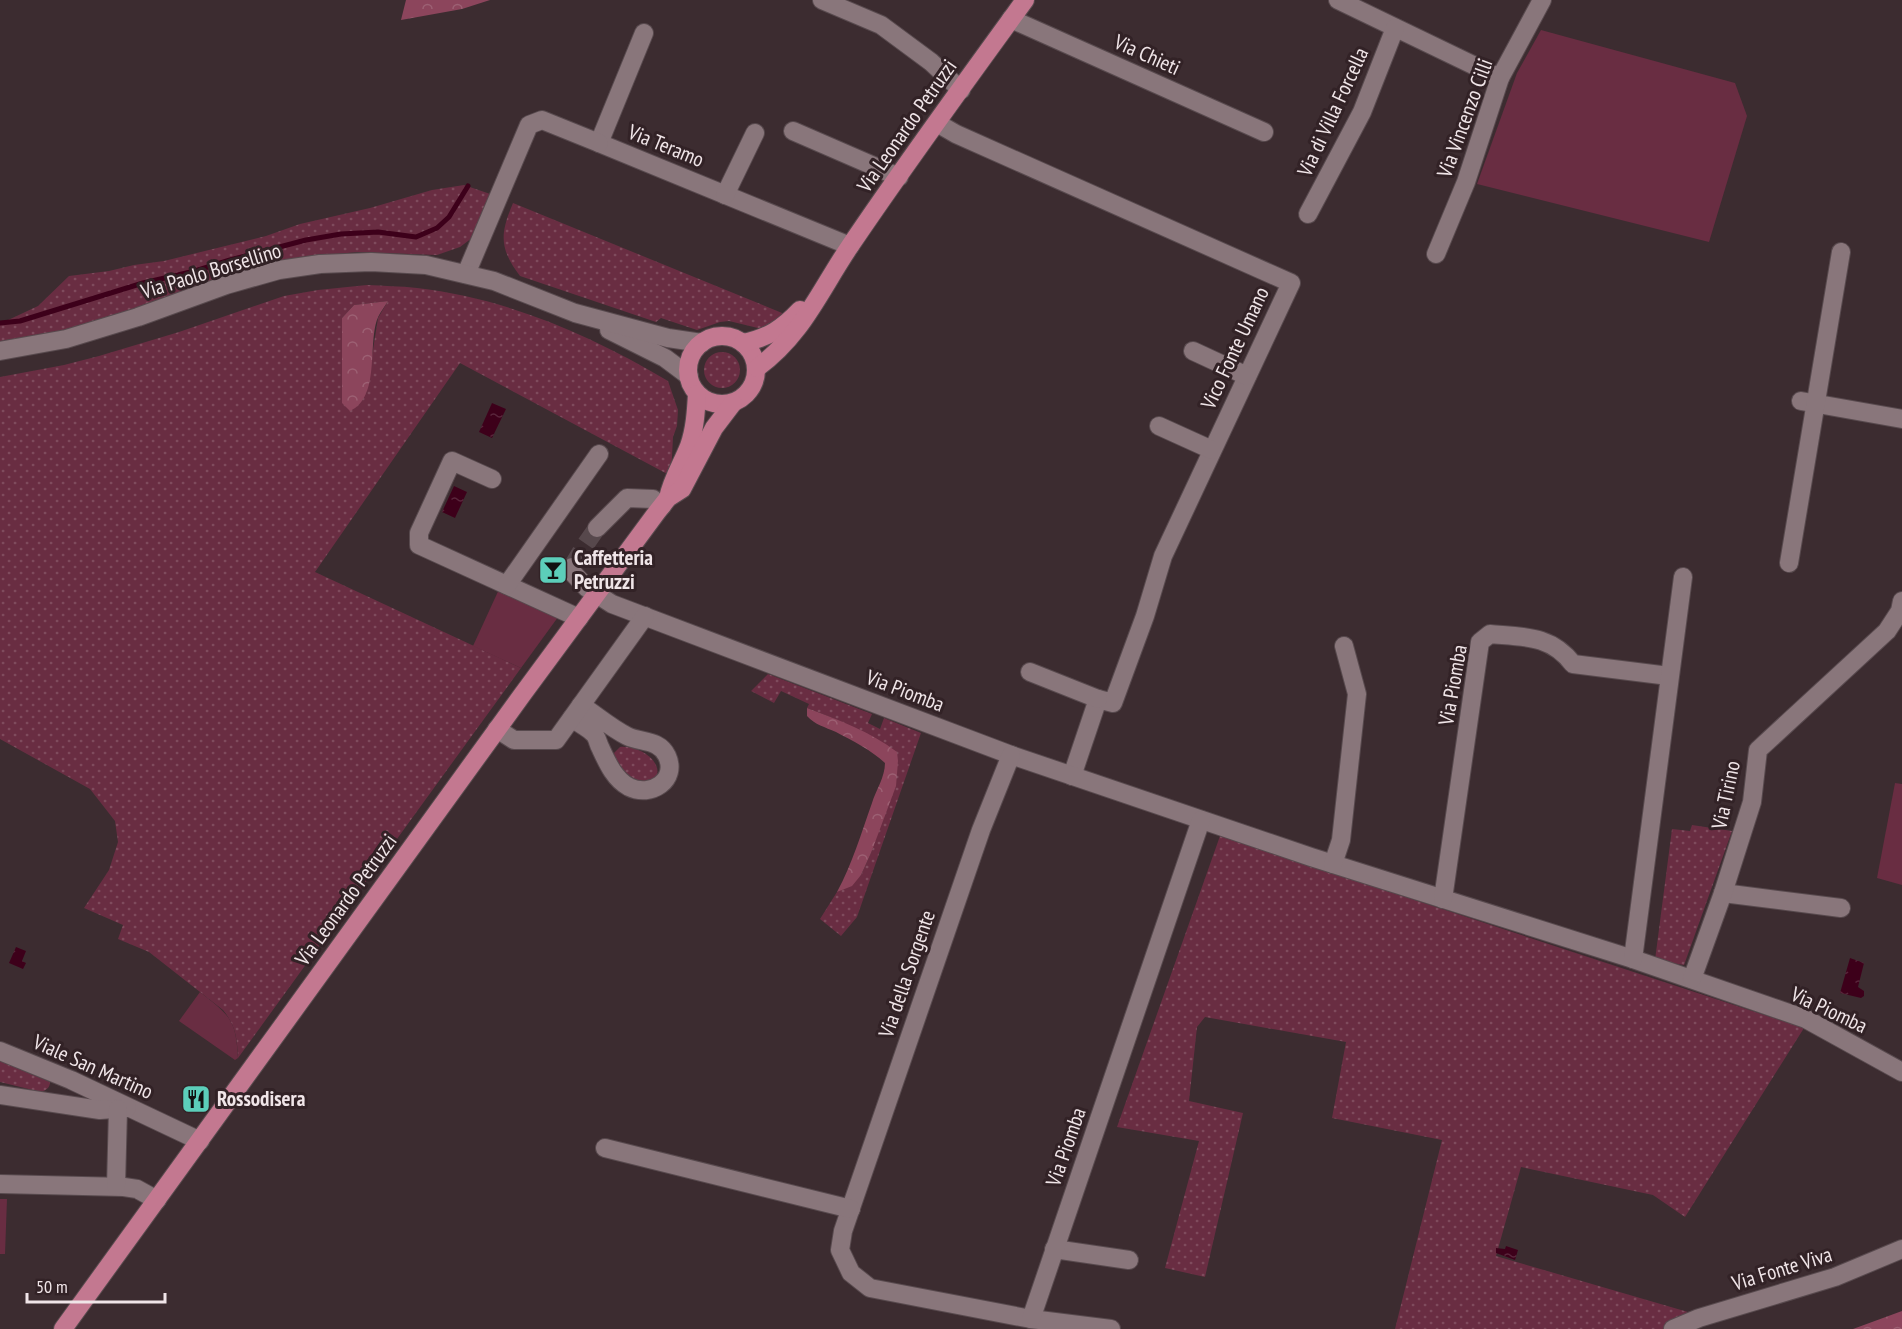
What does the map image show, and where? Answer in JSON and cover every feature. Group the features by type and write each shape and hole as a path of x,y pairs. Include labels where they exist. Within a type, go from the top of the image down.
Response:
{"main road":[{"name":"Via Leonardo Petruzzi","path":"757,368 774,355 799,327 850,246 1025,0"},
{"name":"Via Leonardo Petruzzi","path":"743,343 765,338 778,331 828,280"},
{"path":"718,336 736,339 743,343 755,358 757,368 751,389 743,398 733,403 714,403 698,394 689,376 691,357 702,343 718,336"},
{"name":"Via Leonardo Petruzzi","path":"665,502 671,482 682,464 693,432 698,394"},
{"name":"Via Leonardo Petruzzi","path":"63,1329 497,729 665,502 682,489 714,428 733,403"}],"street":[{"path":"822,0 881,25 931,62 961,90"},
{"path":"1338,0 1500,78"},
{"name":"Via Vincenzo Cilli","path":"1436,254 1466,182 1500,78 1542,0"},
{"name":"Via Chieti","path":"1011,19 1264,132"},
{"name":"Via di Villa Forcella","path":"1308,214 1362,112 1395,28"},
{"name":"Via Teramo","path":"644,33 599,143 850,246"},
{"path":"466,274 529,125 542,120 599,143"},
{"name":"Vico Fonte Umano","path":"937,123 956,134 1290,283 1163,556 1145,616 1113,703 1098,699"},
{"path":"793,131 899,177"},
{"path":"725,195 755,133"},
{"path":"1789,563 1809,402 1841,252"},
{"name":"Via Paolo Borsellino","path":"0,351 66,339 138,317 226,285 279,270 320,264 371,262 426,265 494,281 575,313 665,358 689,376"},
{"name":"Via Paolo Borsellino","path":"575,313 668,338 702,343"},
{"path":"1193,351 1247,376"},
{"path":"1809,402 1902,420"},
{"path":"1159,426 1212,450"},
{"path":"507,585 600,454"},
{"path":"492,479 452,461 419,533 420,545 579,618"},
{"path":"597,528 627,498 665,502"},
{"name":"Via Piomba","path":"572,567 572,572 596,595 612,604 1011,755 1333,864 1633,959 1806,1019 1902,1072"},
{"path":"1633,959 1683,577"},
{"name":"Via Tirino","path":"1692,979 1752,802 1758,750 1887,631 1900,611 1902,601"},
{"path":"497,729 514,740 556,740 645,616"},
{"name":"Via Piomba","path":"1443,899 1480,642 1490,634 1541,639 1563,651 1572,670 1669,676"},
{"path":"1333,864 1341,840 1357,694 1344,646"},
{"path":"1030,672 1098,699 1072,776"},
{"path":"576,711 626,735 653,743 663,749 668,758 669,767 665,780 658,787 647,792 628,787 610,768 594,734 576,711"},
{"name":"Via della Sorgente","path":"1011,755 981,830 850,1209 840,1250 851,1273 870,1288 1031,1319 1111,1329"},
{"name":"Via Piomba","path":"1031,1319 1201,820"},
{"path":"1723,893 1841,909"},
{"name":"Viale San Martino","path":"0,1051 71,1080 125,1108 200,1141"},
{"path":"61,1103 71,1080"},
{"path":"0,1095 100,1110 125,1108 116,1186"},
{"path":"605,1148 850,1209"},
{"path":"0,1184 116,1186 137,1189 157,1200"},
{"path":"1054,1249 1129,1260"},
{"name":"Via Fonte Viva","path":"1673,1329 1699,1318 1835,1277 1902,1249"}],"shaded area":[{"path":"1541,30 1735,83 1747,116 1709,242 1477,184 1517,73"},
{"path":"464,185 496,196 476,235 460,247 437,255 357,252 308,257 83,325 34,337 0,342 0,322 38,306 69,276 164,261 266,236 300,224 370,208 432,190"},
{"path":"513,203 787,315 762,329 729,321 697,330 661,318 656,322 520,276 508,257 504,241 504,232"},
{"path":"367,285 417,288 483,300 547,321 609,348 668,381 678,410 677,426 673,437 671,476 460,363 315,572 521,668 238,1058 235,1032 223,1010 149,952 118,939 123,925 84,908 109,870 118,842 115,821 90,789 0,739 0,377 99,356 179,332 284,296","holes":["388,301 378,318 366,394 342,377 342,318 354,305"]},
{"path":"722,352 734,358 740,370 734,382 722,388 710,382 704,370 710,358"},
{"path":"501,585 561,613 521,668 473,646"},
{"path":"768,674 872,714 868,723 880,729 884,718 921,733 857,917 841,936 820,919 837,892 861,875 871,853 898,761 833,718 807,708 809,704 781,691 774,703 751,691"},
{"path":"620,747 636,749 644,753 655,764 656,778 651,785 633,778 623,770 614,753"},
{"path":"1895,783 1902,784 1902,885 1877,878"},
{"path":"1692,825 1732,831 1684,965 1655,960 1672,829 1690,831"},
{"path":"1220,836 1804,1028 1685,1217 1653,1195 1521,1167 1496,1256 1688,1312 1690,1317 1667,1329 1395,1329 1442,1140 1332,1118 1346,1042 1205,1017 1197,1027 1189,1101 1243,1113 1205,1277 1165,1268 1199,1141 1117,1127"},
{"path":"200,992 230,1019 237,1045 238,1058 235,1060 179,1021"},
{"path":"0,1061 50,1082 49,1086 41,1092 0,1082"},
{"path":"0,1199 7,1199 5,1254 0,1254"}],"green space":[{"path":"406,0 490,0 462,9 401,20"},
{"path":"388,301 378,317 375,328 372,368 366,394 360,404 350,411 342,403 342,318 354,305"},
{"path":"807,708 865,732 897,752 896,786 871,853 861,875 852,886 837,892 856,849 882,778 885,763 862,746 813,722 807,716"},
{"path":"1902,1311 1902,1329 1853,1329"}],"water":[{"path":"492,403 506,409 492,438 479,432"},
{"path":"454,486 467,492 455,518 442,512"},
{"path":"16,947 26,951 22,961 26,963 23,969 9,963"},
{"path":"1850,958 1864,963 1858,987 1864,991 1864,996 1861,998 1840,993"},
{"path":"1506,1246 1518,1250 1515,1260 1496,1253 1496,1248 1505,1249"}],"waterway":[{"path":"0,323 20,321 143,283 306,240 341,234 378,232 416,237 437,228 449,217 468,186"}],"tunnel":[{"path":"572,567 597,528"}],"place":[{"name":"Caffetteria Petruzzi","path":"553,570"},
{"name":"Rossodisera","path":"196,1099"}]}
